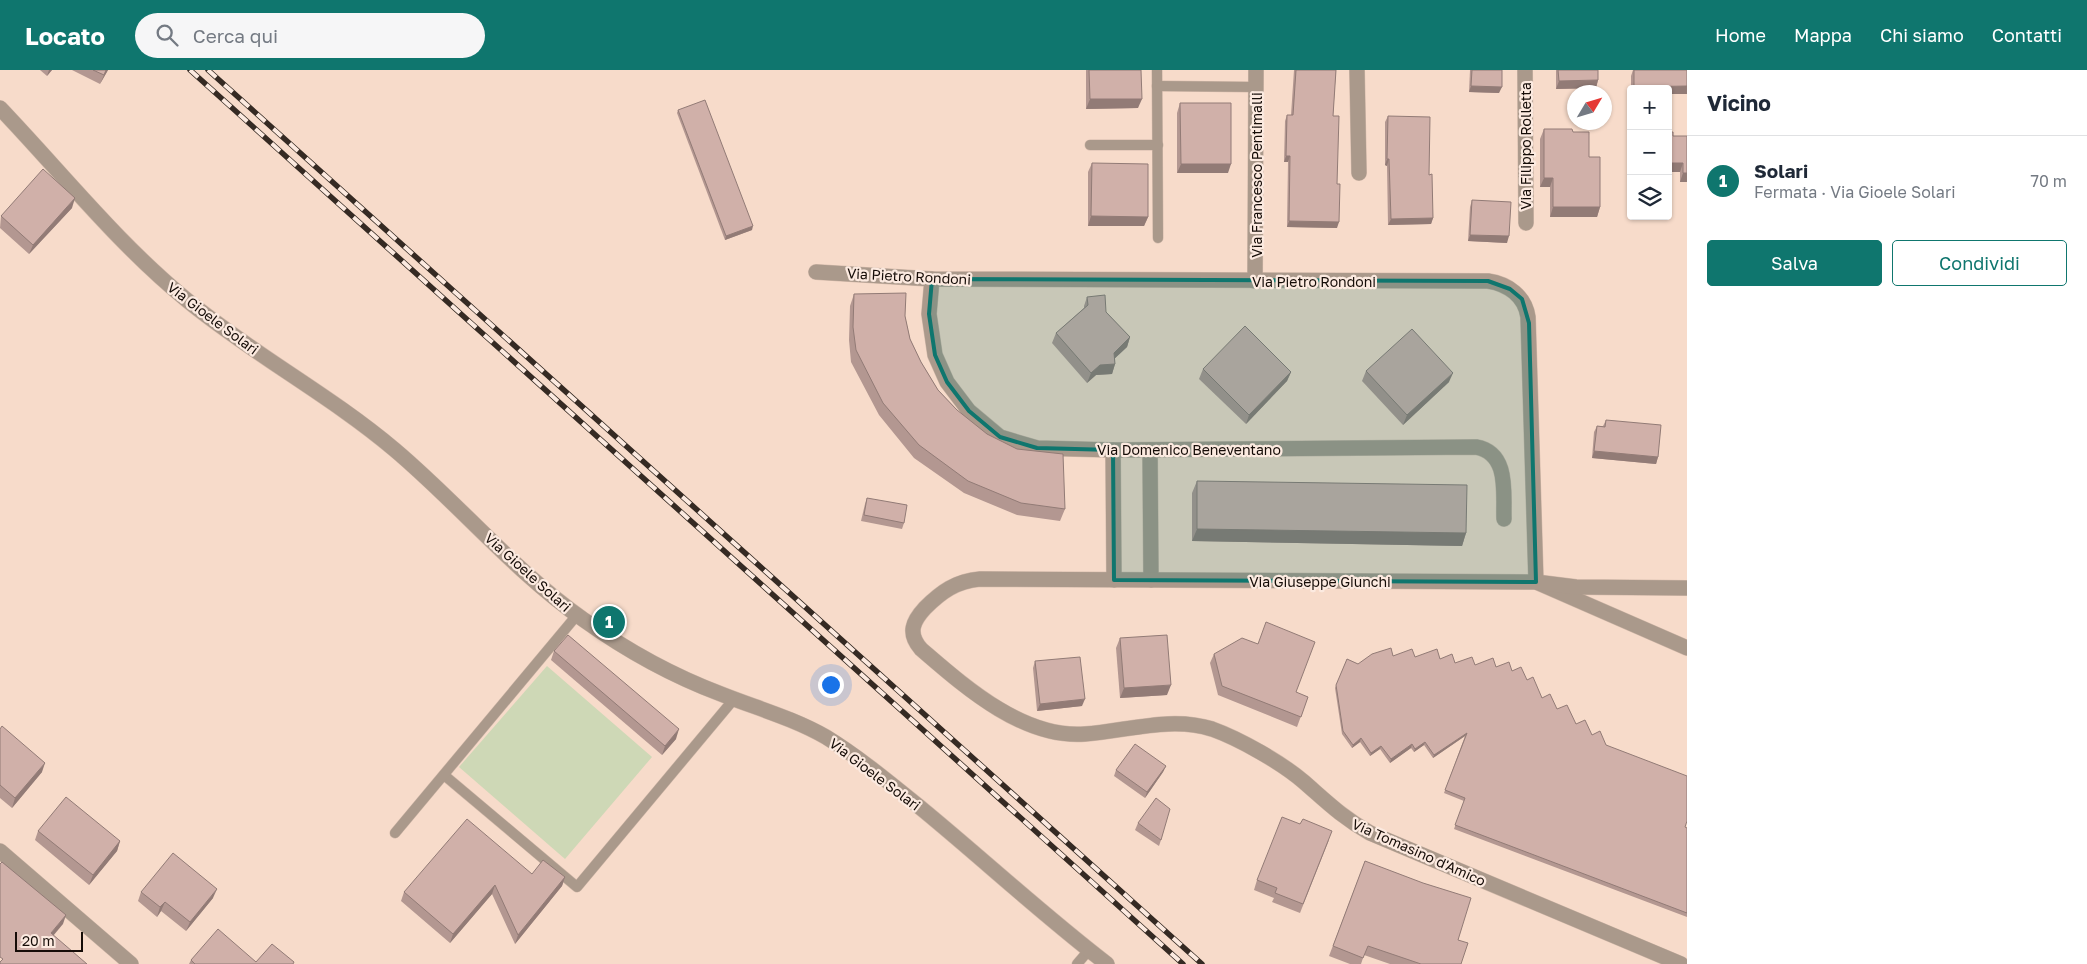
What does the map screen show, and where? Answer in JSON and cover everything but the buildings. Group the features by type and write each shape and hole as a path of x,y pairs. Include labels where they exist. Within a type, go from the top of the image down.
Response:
{"street":[{"name":"Via Francesco Pentimalli","path":"1255,281 1256,70"},
{"path":"1357,70 1359,173"},
{"name":"Via Filippo Rolletta","path":"1525,70 1526,223"},
{"name":"Via Gioele Solari","path":"0,108 121,239 156,274 216,323 352,416 388,444 439,489 528,575 577,615 614,640 675,674 808,728 860,760 938,822 1107,964"},
{"name":"Via Pietro Rondoni","path":"816,272 932,279 1488,281 1510,289 1522,299 1529,323 1536,582"},
{"name":"Via Domenico Beneventano","path":"932,279 929,314 935,355 947,382 969,411 1000,437 1037,448 1113,450 1481,448 1492,454 1500,464 1504,519"},
{"path":"1113,450 1114,580"},
{"path":"1150,450 1150,580"},
{"name":"Via Giuseppe Giunchi","path":"954,585 964,581 980,579 1536,582 1576,587 1687,588"},
{"path":"1536,582 1687,648"},
{"name":"Via Tomasino d'Amico","path":"954,585 940,594 917,617 912,625 913,635 921,649 951,675 980,698 1003,711 1034,726 1069,734 1086,734 1169,724 1186,724 1212,729 1283,767 1304,782 1339,814 1370,833 1681,964"},
{"path":"0,851 131,964"}],"lane":[{"path":"1157,70 1158,238"},
{"path":"1157,86 1256,87"},
{"path":"1090,145 1158,145"},
{"path":"395,833 577,615"},
{"path":"444,775 577,887 734,699"},
{"path":"1077,964 1089,950"}],"highlighted area":[{"path":"932,279 1488,281 1510,289 1522,299 1529,323 1536,582 1114,580 1113,450 1037,448 1000,437 969,411 947,382 935,355 929,314"}],"green space":[{"path":"547,666 652,757 565,859 459,767"}],"railway":[{"path":"190,70 1183,964"},
{"path":"208,70 1202,964"}],"place":[{"name":"Solari","path":"609,622"}]}
